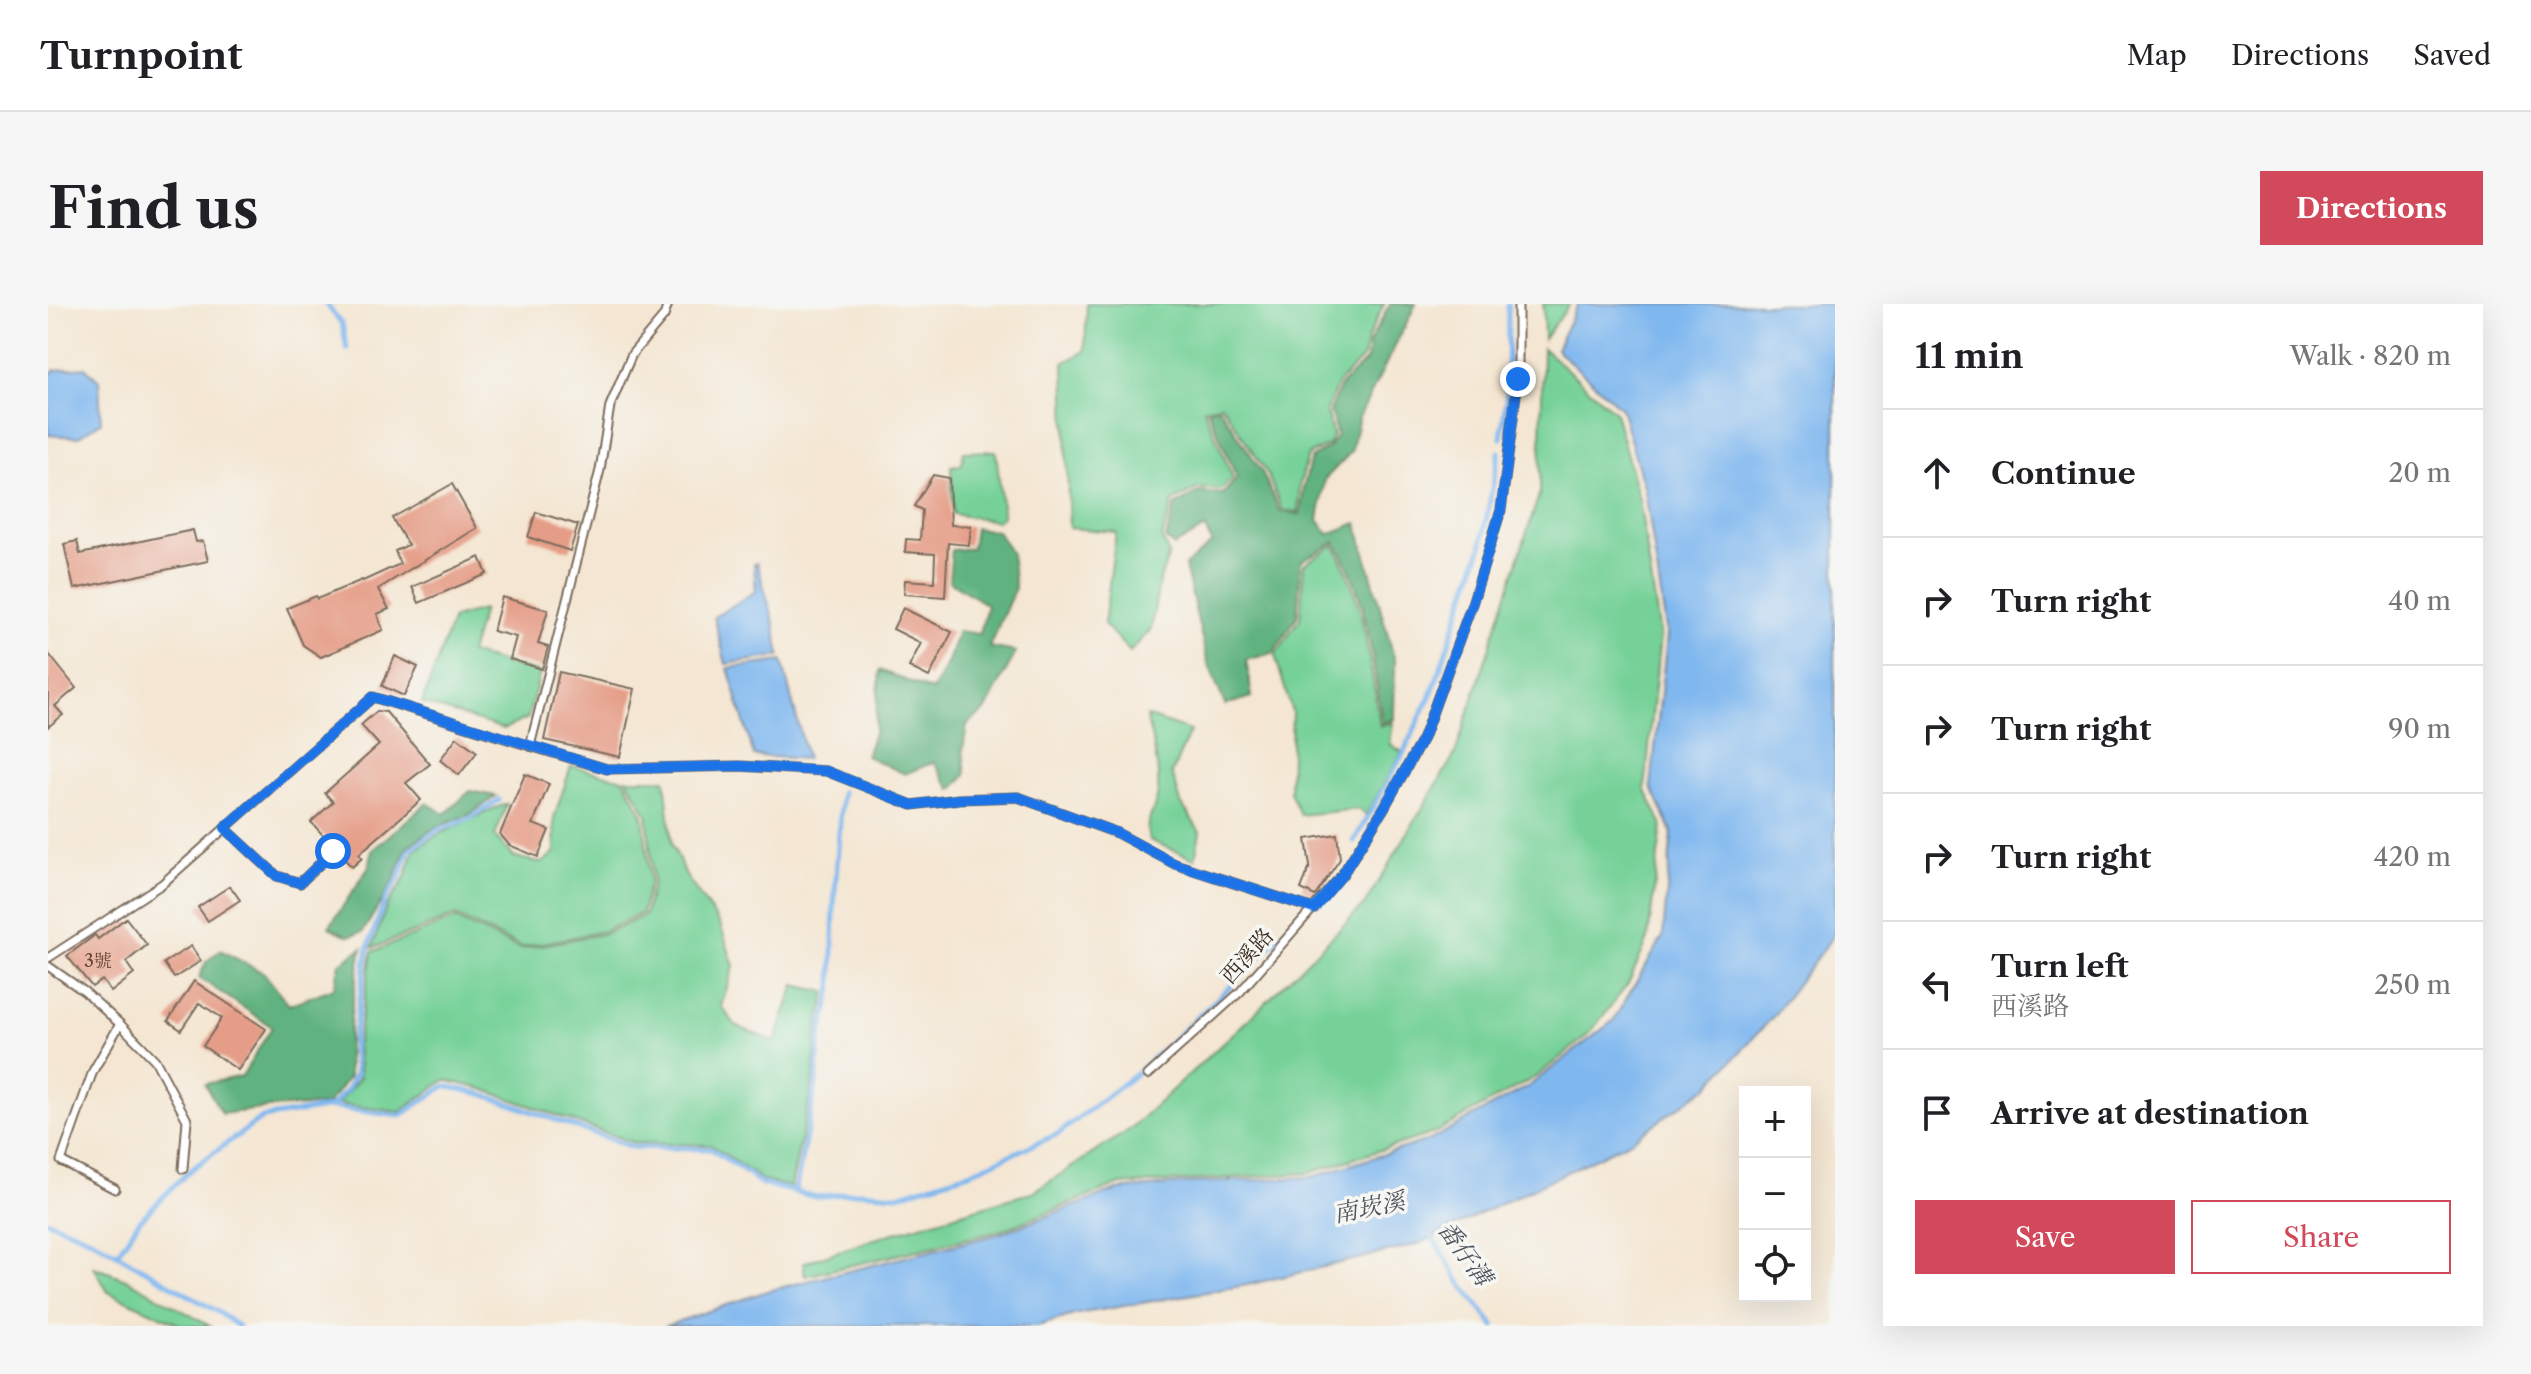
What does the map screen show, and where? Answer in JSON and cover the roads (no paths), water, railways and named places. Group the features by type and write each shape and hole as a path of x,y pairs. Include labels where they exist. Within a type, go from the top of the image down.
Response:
{"lane":[{"path":"530,746 600,470 610,406 632,354 664,316 668,304"},
{"name":"西溪路","path":"1148,1075 1240,992 1342,875 1423,738 1472,604 1501,510 1518,379 1518,304"},
{"path":"48,958 162,884 373,697 607,769 740,766 826,771 912,805 959,799 1018,797 1117,833 1175,864 1314,909"},
{"path":"225,828 277,876 300,883 333,851"},
{"path":"48,966 85,992 155,1060 187,1120 183,1169"},
{"path":"115,1189 61,1161 93,1071 120,1024"}],"water":[{"name":"南崁溪","path":"1578,304 1835,304 1835,933 1771,1019 1707,1087 1631,1141 1416,1245 1247,1285 1077,1314 1037,1326 665,1326 767,1291 999,1234 1117,1190 1312,1177 1432,1139 1529,1086 1613,1021 1663,937 1672,832 1651,786 1667,636 1645,490 1621,408 1556,349"},
{"path":"85,367 99,381 101,422 78,437 48,435 48,375 55,370"},
{"path":"757,563 780,656 726,664 714,617 756,591 754,564"},
{"path":"782,661 807,759 754,756 728,668"}],"waterway":[{"path":"326,304 342,324 347,349"},
{"path":"1501,438 1507,393 1508,304"},
{"path":"1354,841 1402,756 1433,690 1481,548 1499,452"},
{"path":"795,1192 816,1083 820,1037 832,988 842,792"},
{"path":"331,1107 347,1090 356,1074 353,1041 368,948 385,900 399,878 409,850 436,831 469,819 499,800"},
{"path":"117,1254 139,1221 190,1170 262,1118 331,1107 400,1116 445,1086 482,1094 632,1147 711,1149 762,1184 816,1197 859,1192 898,1195 969,1173 1058,1134 1137,1073 1231,986 1299,917"},
{"path":"48,1221 91,1239 238,1326"},
{"name":"番仔溝","path":"1429,1232 1460,1282 1494,1326"}]}
